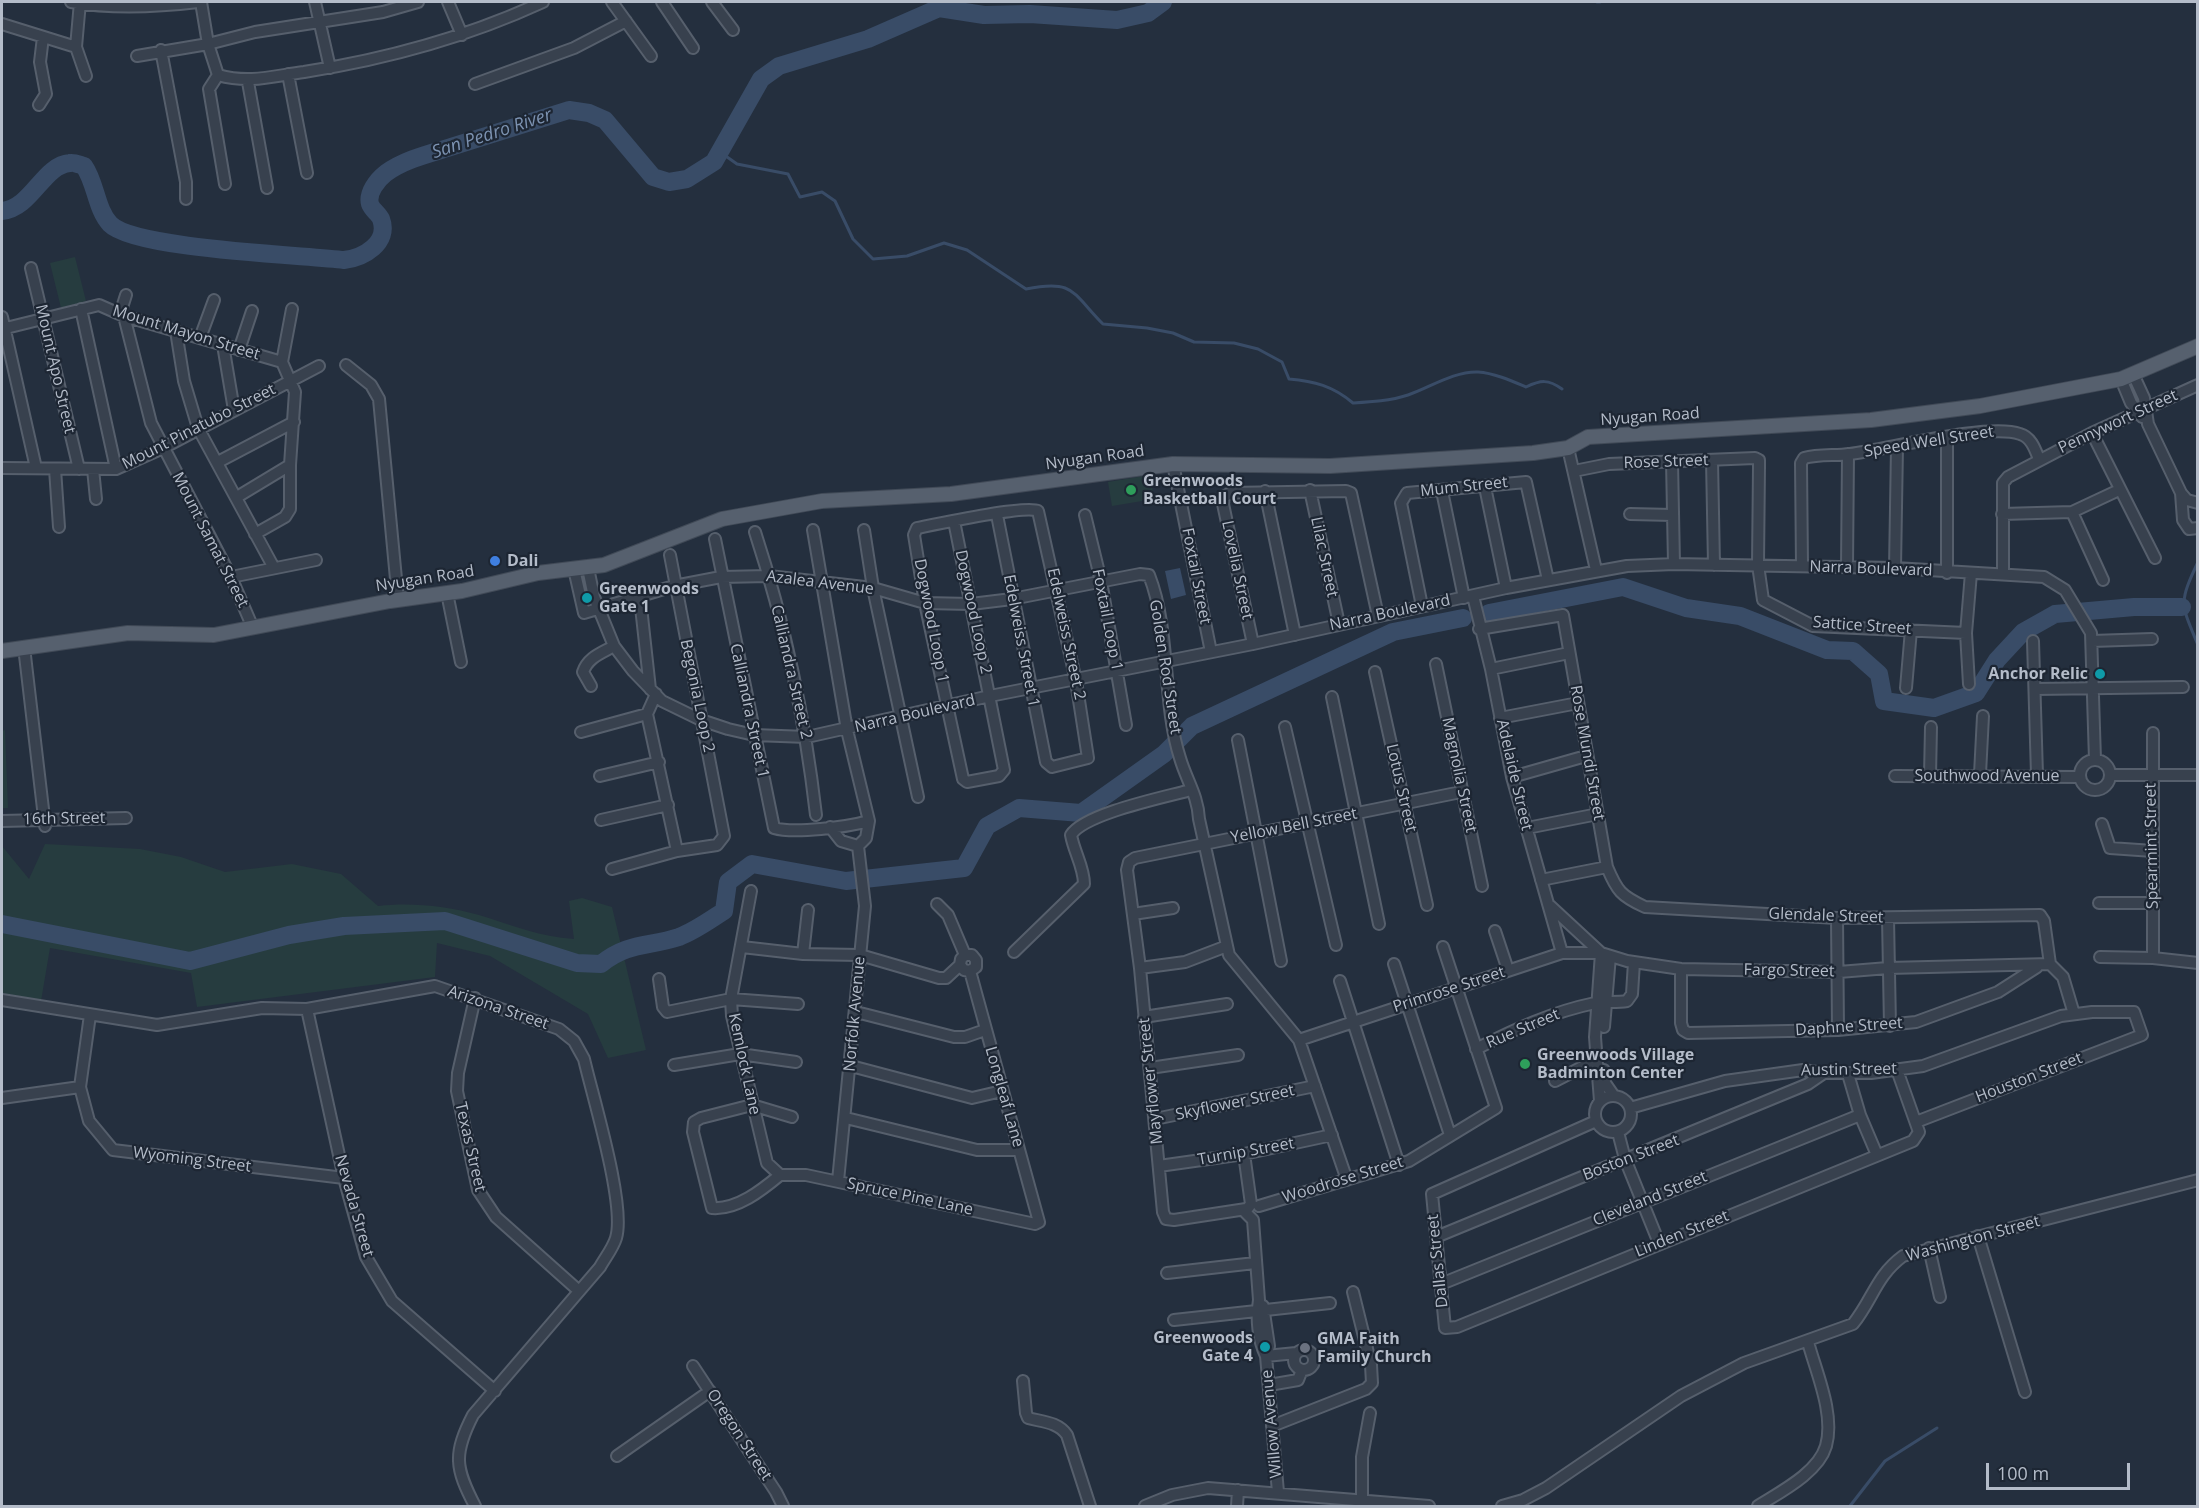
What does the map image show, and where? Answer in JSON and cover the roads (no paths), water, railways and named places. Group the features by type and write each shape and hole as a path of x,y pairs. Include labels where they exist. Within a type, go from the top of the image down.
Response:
{"main road":[{"name":"Nyugan Road","path":"2,651 24,646 128,633 214,635 398,600 447,593 538,573 588,568 604,565 722,519 822,501 951,494 1173,464 1329,466 1521,454 1568,448 1588,437 1870,420 1980,406 2127,376 2198,346"}],"street":[{"path":"86,76 76,47 77,2 116,7 166,6 199,2 208,44 218,75"},
{"path":"315,2 330,68"},
{"path":"137,56 161,50 208,44 255,32 383,12 418,2"},
{"path":"448,2 462,35"},
{"path":"218,75 248,82 410,51 462,35 543,2"},
{"path":"612,2 651,56"},
{"path":"663,2 693,48"},
{"path":"712,2 733,30"},
{"path":"475,84 574,48 626,21"},
{"path":"2,24 13,30 76,47"},
{"path":"39,105 46,94 40,62 43,37"},
{"path":"161,50 186,182 186,199"},
{"path":"288,74 307,173"},
{"path":"218,75 209,89 225,184"},
{"path":"248,82 267,188"},
{"name":"Mount Apo Street","path":"31,268 79,469"},
{"path":"122,315 126,295"},
{"path":"200,338 214,300"},
{"name":"Mount Mayon Street","path":"3,329 99,305 122,315 282,362 295,392 290,465 290,508 285,517 255,534"},
{"path":"81,309 116,469"},
{"path":"282,362 292,309"},
{"path":"239,350 252,311"},
{"name":"Mount Samat Street","path":"122,315 151,423 231,578 253,628"},
{"path":"2,317 36,468"},
{"path":"176,331 184,381 198,428 274,568"},
{"path":"223,345 234,410"},
{"path":"346,365 371,385 379,399 398,600"},
{"name":"Mount Pinatubo Street","path":"2,468 116,469 163,448 319,366"},
{"path":"2127,376 2181,493 2187,500 2198,503"},
{"name":"Pennywort Street","path":"2002,514 2003,483 2008,477 2092,433 2198,385"},
{"path":"218,462 294,422"},
{"name":"Speed Well Street","path":"1802,566 1801,463 1804,458 1848,454 1947,437 2008,430 2024,435 2032,443 2039,459"},
{"path":"2092,433 2155,558"},
{"path":"1947,437 1947,573"},
{"path":"1895,568 1897,447"},
{"path":"1568,448 1596,570"},
{"path":"1847,567 1848,454"},
{"name":"Rose Street","path":"1574,471 1609,464 1755,458 1759,460 1758,565"},
{"path":"1713,460 1714,565"},
{"path":"1672,461 1674,564"},
{"name":"Foxtail Street","path":"1173,464 1211,652"},
{"path":"237,497 290,465"},
{"path":"55,469 59,527"},
{"path":"93,469 96,499"},
{"name":"Mum Street","path":"1422,606 1401,503 1402,497 1407,493 1526,482 1548,580"},
{"path":"1485,487 1506,588"},
{"path":"1294,635 1265,491 1310,490 1351,493 1378,616"},
{"name":"Lilac Street","path":"1310,490 1339,624"},
{"name":"Adelaide Street","path":"1442,490 1468,597 1491,669 1512,777 1562,953"},
{"path":"2003,573 2002,514 2072,512 2119,490"},
{"name":"Lovelia Street","path":"1253,644 1223,504 1224,496 1230,493 1265,491"},
{"path":"2181,493 2183,520 2188,529 2198,528"},
{"name":"Edelweiss Street 2","path":"997,515 1031,508 1038,511 1076,681 1088,758 1048,766"},
{"path":"2072,512 2103,580"},
{"path":"1630,513 1673,515"},
{"path":"954,521 997,515"},
{"name":"Edelweiss Street 1","path":"997,515 1030,688 1048,766"},
{"name":"Foxtail Loop 1","path":"1085,515 1101,581 1126,725"},
{"name":"Dogwood Loop 1","path":"954,521 915,531 926,603 964,781"},
{"name":"Dogwood Loop 2","path":"954,521 990,696 1002,774 964,781"},
{"path":"813,530 846,730 868,821 830,827 841,841 858,848"},
{"path":"864,530 873,588 918,797"},
{"name":"Calliandra Street 2","path":"755,532 770,576 807,737 816,815"},
{"name":"Calliandra Street 1","path":"715,538 721,577 774,828 783,831 830,827"},
{"name":"Begonia Loop 2","path":"670,555 674,586 724,836 717,845 677,851"},
{"path":"231,578 316,560"},
{"name":"Narra Boulevard","path":"588,568 598,608 614,646 662,700 701,720 754,735 807,737 990,696 1076,681 1253,644 1506,588 1627,566 1674,564 1895,568 1947,573 2003,573 2044,578 2067,592 2092,637 2095,760"},
{"name":"Sattice Street","path":"1758,565 1763,600 1813,626 1965,633"},
{"path":"574,569 584,613 598,608"},
{"path":"1969,684 1965,633 1971,573"},
{"name":"Azalea Avenue","path":"598,608 640,598 674,586 721,577 770,576 873,588 926,603 971,604 1012,599 1140,574 1149,575"},
{"name":"Golden Rod Street","path":"1149,575 1166,661 1172,714 1187,791 1198,819 1229,955 1299,1040 1347,1180"},
{"path":"447,593 461,662"},
{"path":"612,869 677,851 647,714 653,692 640,598"},
{"name":"Rose Mundi Street","path":"1479,628 1563,615 1607,867 1617,890"},
{"path":"1906,688 1911,630"},
{"path":"2092,637 2152,639"},
{"path":"2033,641 2037,775"},
{"path":"24,646 45,826"},
{"path":"591,686 583,672 585,665 614,646"},
{"path":"1491,669 1569,653"},
{"name":"Magnolia Street","path":"1436,664 1482,886"},
{"name":"Lotus Street","path":"1375,672 1427,905"},
{"path":"2035,689 2183,687"},
{"path":"1332,697 1379,924"},
{"path":"1500,718 1578,703"},
{"path":"581,732 647,714"},
{"path":"1980,774 1983,716"},
{"path":"1930,776 1931,727"},
{"path":"1285,728 1336,945"},
{"name":"Spearmint Street","path":"2152,733 2152,958"},
{"path":"1238,740 1281,960"},
{"path":"1512,777 1586,756"},
{"path":"2095,760 2103,762 2110,775 2105,787 2099,790 2086,788 2080,777 2084,765 2095,760"},
{"path":"600,776 659,762"},
{"name":"Golden Rod Street","path":"1181,762 1198,805 1198,819"},
{"name":"Southwood Avenue","path":"1895,776 1980,774 2080,777"},
{"path":"2110,775 2198,775"},
{"path":"1014,952 1084,884 1084,873 1074,850 1071,835 1076,827 1125,807 1187,791"},
{"name":"Yellow Bell Street","path":"1129,862 1135,858 1257,832 1461,792"},
{"path":"601,820 668,805"},
{"path":"1527,828 1598,813"},
{"name":"16th Street","path":"2,821 126,818"},
{"name":"Norfolk Avenue","path":"838,1181 846,1118 865,906 858,848 866,838 868,821"},
{"path":"2102,824 2110,848 2152,851"},
{"name":"Mayflower Street","path":"1129,862 1127,870 1140,968 1163,1212 1166,1219 1174,1220 1252,1206"},
{"path":"1541,880 1607,867"},
{"name":"Glendale Street","path":"1617,890 1645,908 1837,918 2040,915 2044,921 2044,965"},
{"name":"Kemlock Lane","path":"751,891 731,999 740,1054 767,1163 780,1175"},
{"path":"742,947 803,954 860,956 946,978 963,960 948,915 937,903"},
{"path":"2098,903 2153,903"},
{"name":"Fargo Street","path":"1548,904 1606,955 1681,969 1839,972 1888,968 2044,965"},
{"path":"1133,914 1173,908"},
{"path":"803,954 808,910"},
{"path":"1837,918 1838,1030"},
{"path":"1888,918 1890,1026"},
{"path":"1495,931 1508,970"},
{"path":"1140,968 1185,962 1227,946"},
{"name":"Woodrose Street","path":"1252,1206 1399,1165 1496,1108 1443,948"},
{"name":"Primrose Street","path":"1299,1040 1562,953 1606,955"},
{"path":"1606,955 1596,1060 1600,1101 1595,1111 1596,1121 1603,1130 1618,1132"},
{"path":"2100,957 2152,958 2198,963"},
{"name":"Longleaf Lane","path":"963,960 964,970 970,971 1040,1222"},
{"name":"Rue Street","path":"1476,1049 1551,1014 1602,1003 1627,1001 1632,994 1634,962"},
{"path":"1394,964 1450,1136"},
{"path":"2044,965 2063,977 2074,1014"},
{"name":"Daphne Street","path":"1681,969 1681,1023 1683,1030 1688,1032 1838,1030 1916,1022 1998,993 2044,965"},
{"path":"658,979 663,1007 667,1012 731,999 798,1004"},
{"path":"1340,981 1399,1165"},
{"name":"Arizona Street","path":"2,1000 158,1025 262,1008 307,1009 435,986 559,1029 574,1041 584,1059 619,1217 616,1239 600,1267 473,1415 460,1440 459,1461 462,1482 475,1506"},
{"name":"Texas Street","path":"475,998 458,1072 457,1091 478,1190 496,1217 579,1291"},
{"path":"1602,1003 1605,1083 1614,1096 1624,1100 1630,1108 1630,1120 1618,1132"},
{"path":"1144,1017 1227,1004"},
{"name":"Nevada Street","path":"307,1009 344,1178 366,1257 392,1300 495,1391"},
{"path":"856,1012 954,1037 964,1037 985,1030"},
{"name":"Austin Street","path":"1630,1108 1725,1082 1803,1070 1848,1074 1897,1070 1947,1060 2039,1024 2074,1014 2134,1012 2142,1035"},
{"name":"Wyoming Street","path":"90,1015 80,1087 89,1121 113,1150 344,1178"},
{"name":"Houston Street","path":"1916,1122 2142,1035"},
{"path":"674,1065 740,1054 796,1062"},
{"path":"1150,1068 1238,1055"},
{"path":"1555,1081 1596,1060"},
{"path":"851,1066 972,1098 1002,1091"},
{"path":"1897,1070 1916,1122"},
{"name":"Boston Street","path":"1436,1237 1737,1115 1808,1084 1824,1073"},
{"path":"1848,1074 1860,1115 1877,1155"},
{"name":"Skyflower Street","path":"1155,1119 1315,1086"},
{"path":"2,1098 80,1087"},
{"path":"1600,1101 1614,1096"},
{"path":"780,1175 756,1194 728,1205 712,1208 693,1132 694,1122 701,1118 752,1105 792,1117"},
{"name":"Cleveland Street","path":"1441,1284 1860,1115"},
{"path":"846,1118 977,1150 1019,1150"},
{"name":"Dallas Street","path":"1445,1328 1432,1194 1596,1121"},
{"name":"Linden Street","path":"1445,1328 1457,1327 1877,1155 1918,1137 1916,1122"},
{"path":"1618,1132 1625,1159 1659,1243"},
{"name":"Turnip Street","path":"1160,1166 1244,1154 1332,1135"},
{"name":"Willow Avenue","path":"1244,1154 1252,1206 1246,1216 1253,1220 1255,1263 1261,1307 1262,1347 1266,1356 1278,1492"},
{"name":"Spruce Pine Lane","path":"780,1175 806,1175 1035,1224 1040,1222"},
{"name":"Washington Street","path":"1502,1506 1523,1500 1546,1488 1691,1391 1744,1363 1853,1324 1888,1267 1903,1257 1929,1248 2198,1180"},
{"path":"1978,1236 2025,1392"},
{"path":"1929,1248 1940,1297"},
{"path":"1167,1273 1255,1263"},
{"path":"1272,1426 1366,1389 1372,1383 1371,1365 1353,1292"},
{"path":"1174,1320 1261,1307 1330,1303"},
{"path":"1758,1506 1790,1486 1814,1465 1826,1447 1827,1425 1808,1342"},
{"path":"1266,1356 1307,1351 1313,1358 1310,1368 1302,1370"},
{"path":"1296,1353 1294,1362 1302,1370"},
{"name":"Oregon Street","path":"693,1366 783,1506"},
{"path":"1269,1386 1298,1380 1302,1370"},
{"path":"1023,1381 1026,1413 1029,1418 1062,1428 1067,1435 1090,1506"},
{"path":"617,1456 710,1391"},
{"path":"1362,1504 1362,1457 1370,1413"},
{"path":"1145,1506 1192,1490 1238,1490 1278,1492 1362,1504 1429,1506"},
{"path":"1237,1506 1238,1490"}],"water":[{"path":"1180,568 1186,595 1171,599 1165,571"}],"waterway":[{"name":"San Pedro River","path":"2,211 21,203 52,171 73,163 84,166 105,218 125,233 220,250 351,259 373,248 382,235 381,219 369,200 376,183 393,168 428,154 569,110 589,113 605,120 653,177 669,182 687,179 714,162 761,79 779,66 868,39 939,8 984,15 1030,14 1117,20 1148,13 1163,2"},
{"path":"720,152 737,164 788,174 800,197 822,192 835,201 853,239 873,259 907,256 944,243 967,250 1026,289 1054,286 1071,291 1103,324 1173,333 1194,342 1234,343 1258,349 1282,362 1289,379 1323,385 1353,403 1401,397 1469,372 1490,374 1526,387 1548,382 1562,389"},
{"path":"2198,562 2187,587 2184,604 2198,645"},
{"path":"1489,613 1623,587 1686,608 1740,616 1827,650 1853,651 1879,674 1884,701 1934,708 1976,693 1997,660 2023,632 2055,614 2134,607 2182,607"},
{"path":"2,924 190,961 289,935 344,926 445,921 577,963 601,964 630,948 685,935 724,911 728,882 752,864 846,881 964,868 987,826 1019,808 1081,813 1164,754 1192,726 1393,632 1463,618"},
{"path":"1850,1506 1885,1461 1937,1428"}],"place":[{"name":"Greenwoods Basketball Court","path":"1131,490"},
{"name":"Dali","path":"495,561"},
{"name":"Greenwoods Gate 1","path":"587,598"},
{"name":"Anchor Relic","path":"2100,674"},
{"name":"Greenwoods Village Badminton Center","path":"1525,1064"},
{"name":"Greenwoods Gate 4","path":"1265,1347"},
{"name":"GMA Faith Family Church","path":"1305,1348"}]}
